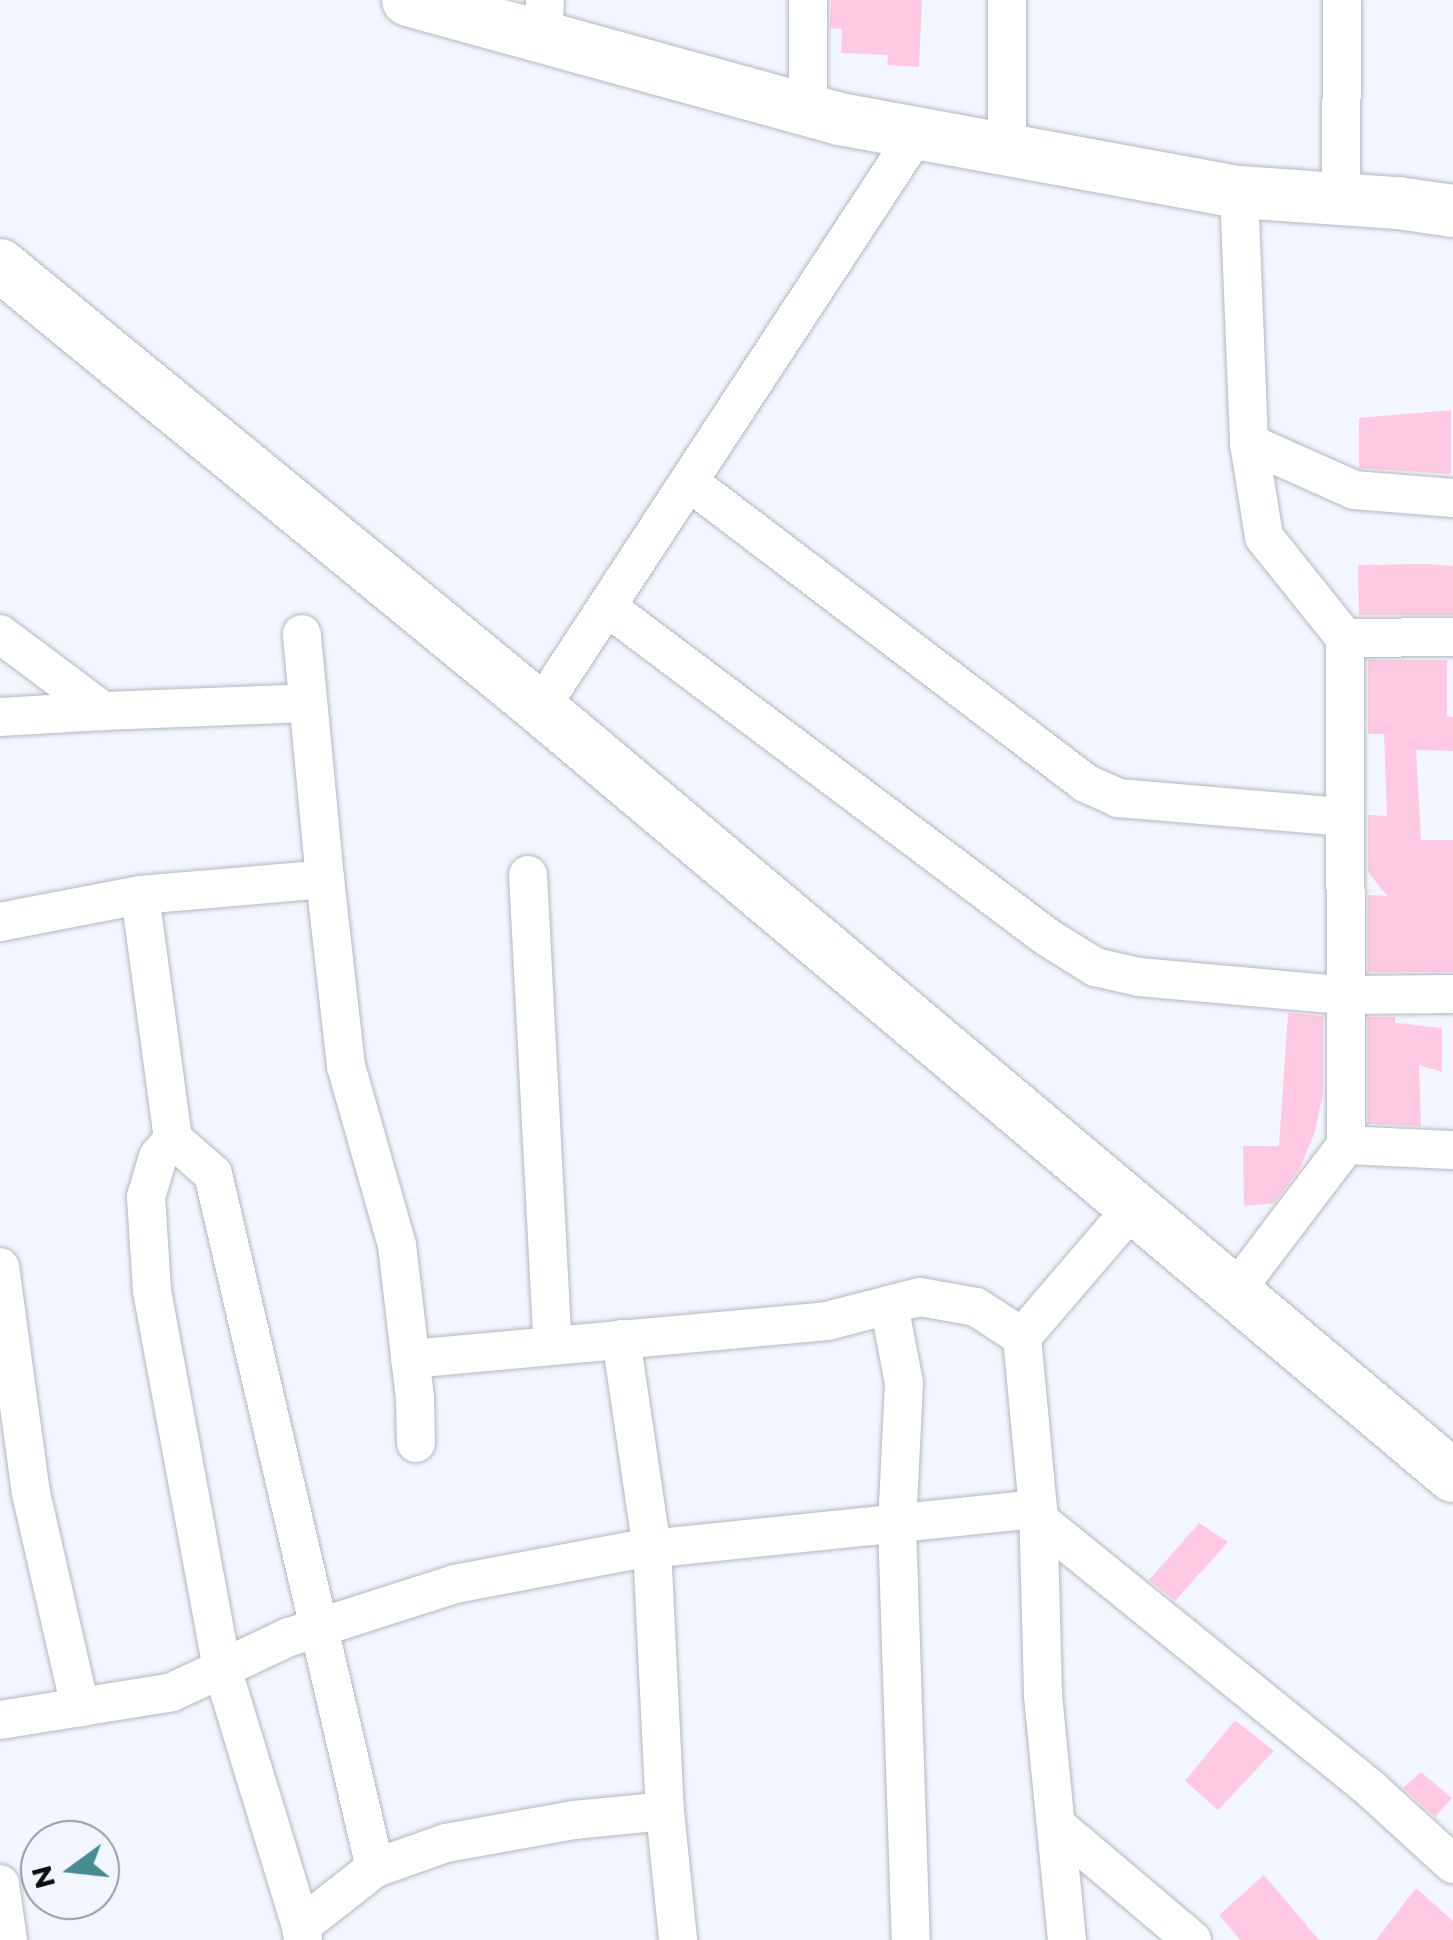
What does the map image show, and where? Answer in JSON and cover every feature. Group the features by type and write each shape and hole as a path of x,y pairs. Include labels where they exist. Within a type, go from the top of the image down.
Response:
{"main road":[{"path":"408,0 544,19 808,111 917,134 1239,192 1453,211"},
{"path":"0,266 540,708 1131,1210 1453,1476"}],"street":[{"path":"808,0 808,111"},
{"path":"1007,0 1007,150"},
{"path":"1341,199 1342,0"},
{"path":"540,708 917,134"},
{"path":"1233,1294 1346,1145 1342,995 1345,638 1264,536 1249,443 1239,192"},
{"path":"1249,443 1354,490 1453,498"},
{"path":"688,482 1085,783 1118,798 1342,818"},
{"path":"607,606 1047,937 1095,966 1139,978 1342,995 1453,994"},
{"path":"0,634 103,710"},
{"path":"302,634 346,1066 396,1245 416,1443"},
{"path":"1345,638 1453,638"},
{"path":"0,718 308,703"},
{"path":"528,875 553,1345"},
{"path":"0,922 140,894 325,879"},
{"path":"140,894 173,1139 213,1174 375,1868"},
{"path":"173,1139 158,1157 146,1197 152,1291 222,1668 302,1933 375,1868 446,1843 574,1820 665,1811"},
{"path":"1346,1145 1453,1150"},
{"path":"1068,1940 1043,1694 1038,1514 1022,1337 1131,1210"},
{"path":"0,1267 31,1493 80,1707"},
{"path":"410,1359 827,1321 920,1297 976,1307 1057,1296"},
{"path":"889,1305 904,1383 897,1525 911,1940"},
{"path":"976,1307 1022,1337"},
{"path":"620,1339 652,1548 665,1811 678,1940"},
{"path":"0,1720 172,1692 290,1637 456,1584 652,1548 1038,1514 1372,1790 1453,1864"},
{"path":"1056,1825 1192,1940"},
{"path":"0,1884 8,1940"}],"building":[{"path":"831,0 922,0 919,67 887,65 888,55 841,53 842,29 830,28"},
{"path":"1451,410 1451,474 1359,468 1359,418"},
{"path":"1358,565 1453,566 1453,615 1359,615"},
{"path":"1368,660 1447,660 1447,716 1453,717 1453,751 1416,750 1421,840 1453,840 1453,972 1368,972 1368,895 1387,896 1368,872 1368,815 1387,816 1384,734 1368,734"},
{"path":"1288,1013 1323,1016 1323,1092 1315,1132 1299,1170 1274,1203 1244,1206 1243,1146 1279,1146"},
{"path":"1368,1017 1395,1017 1395,1023 1442,1028 1442,1072 1419,1065 1421,1126 1368,1124"},
{"path":"1199,1523 1228,1542 1175,1601 1149,1580"},
{"path":"1235,1720 1274,1751 1218,1810 1185,1781"},
{"path":"1421,1772 1452,1798 1435,1817 1403,1788"},
{"path":"1264,1875 1319,1940 1240,1940 1219,1915"},
{"path":"1416,1888 1453,1921 1453,1940 1376,1940"}]}
